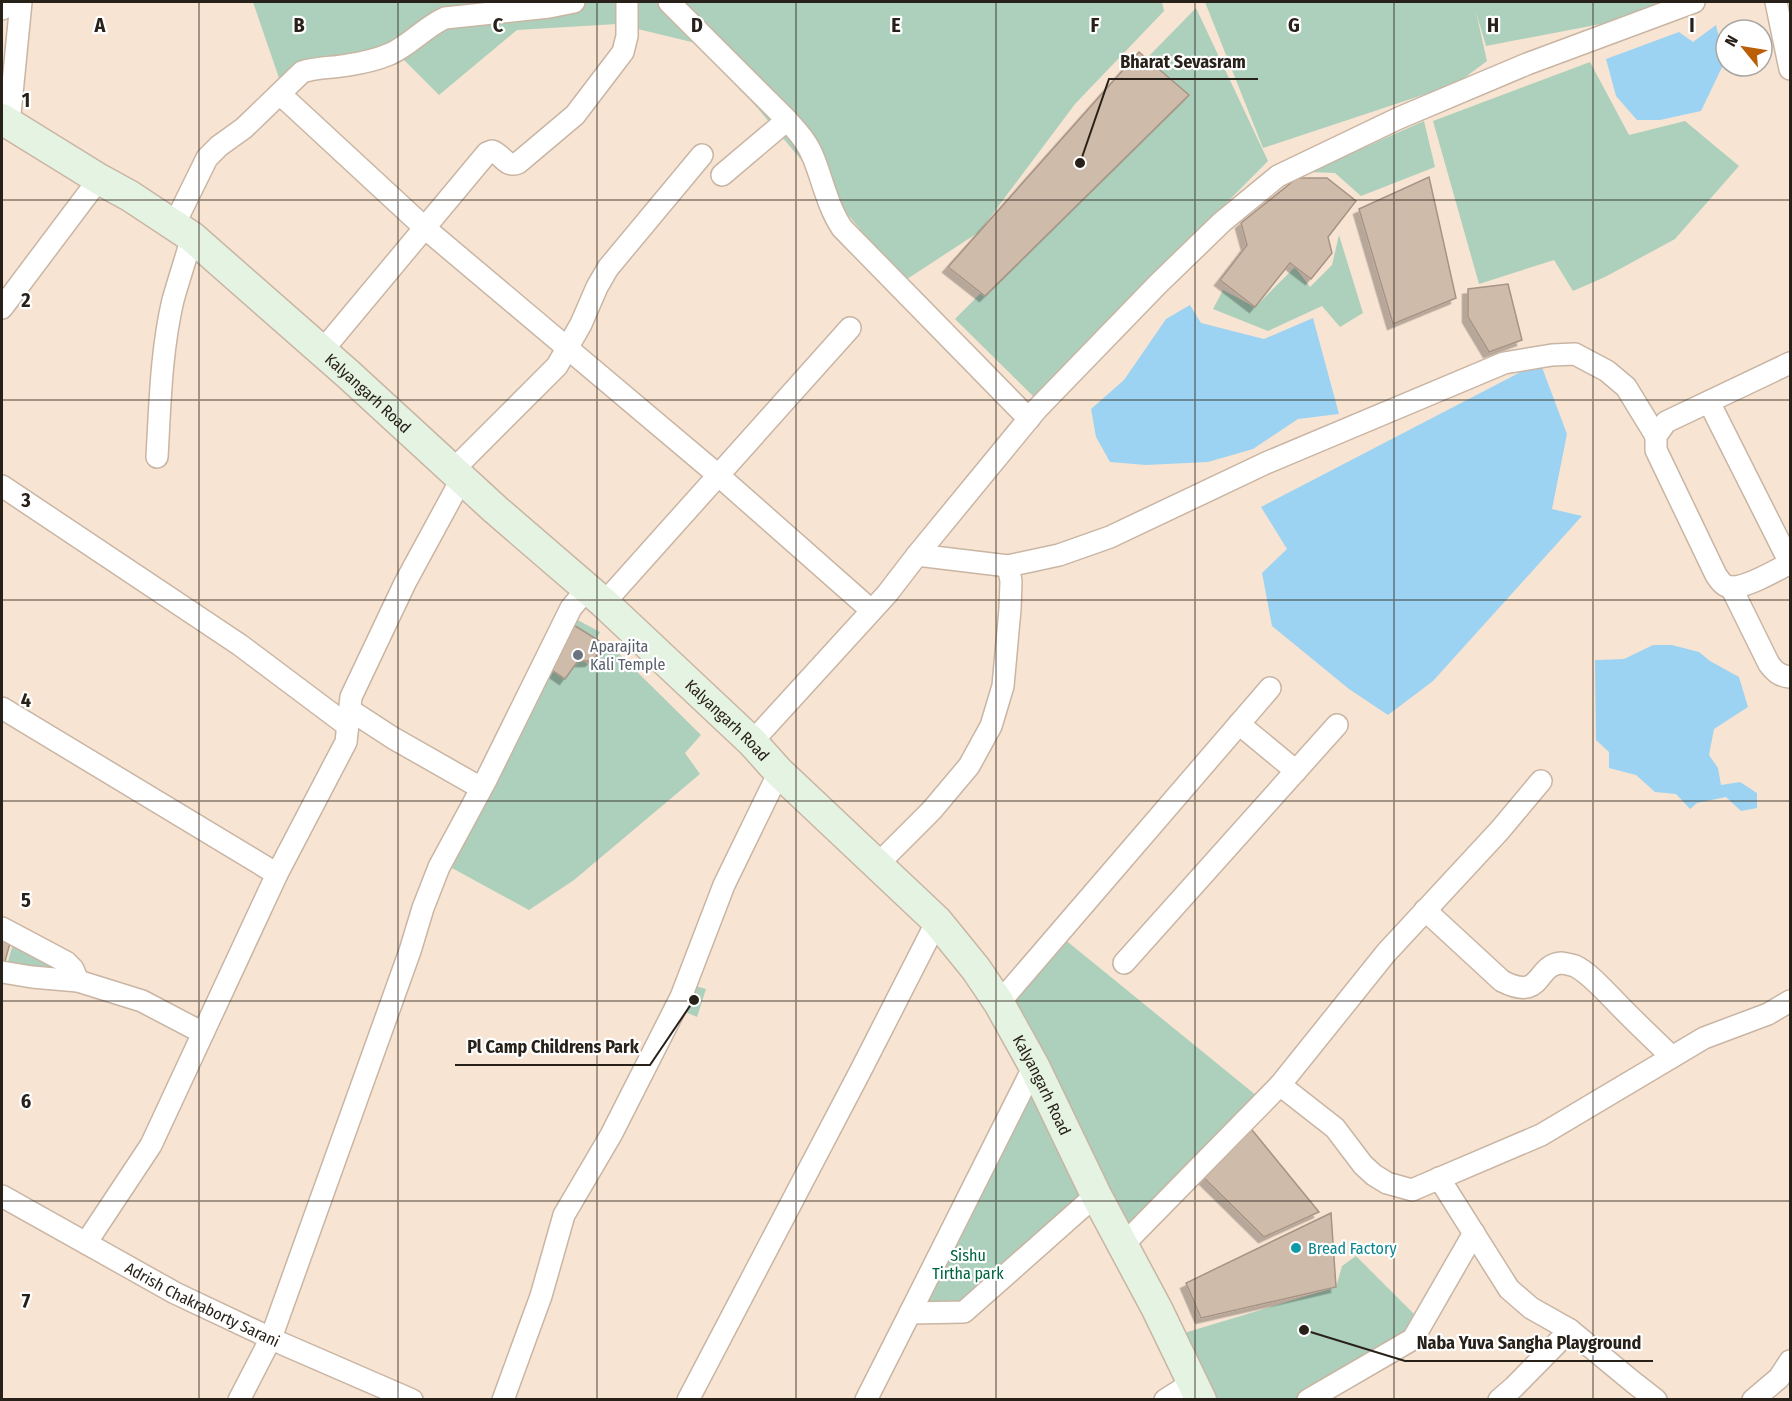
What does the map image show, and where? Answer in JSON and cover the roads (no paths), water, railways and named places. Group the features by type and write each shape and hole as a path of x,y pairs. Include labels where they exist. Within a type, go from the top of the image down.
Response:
{"main road":[{"name":"Kalyangarh Road","path":"5,121 130,196 183,231 322,351 596,596 752,742 779,772 937,921 976,969 999,1003 1034,1066 1096,1195 1124,1245 1197,1391"}],"street":[{"path":"2,9 15,2"},
{"path":"5,121 21,2"},
{"path":"157,457 162,383 183,231 207,158 219,146 244,129 302,72 310,69 350,65 388,54 403,46 435,22 445,18 549,7 574,2"},
{"path":"322,351 487,153 496,152 508,164 518,163 576,114 623,52 627,36 627,2"},
{"path":"669,2 787,120 804,140 813,157 830,205 842,228 1029,419"},
{"path":"752,742 887,594 916,555 1029,419 1150,292 1222,222 1278,176 1399,118 1527,64 1694,2"},
{"path":"1776,2 1791,69"},
{"path":"280,94 426,229 718,475 871,610"},
{"path":"722,175 787,120"},
{"path":"86,1243 151,1145 277,874 346,742 351,697 457,474 557,366 581,324 608,268 702,155"},
{"path":"2,308 99,179"},
{"path":"239,1400 271,1338 439,867 571,608 596,596 718,475 850,328"},
{"path":"916,555 1008,566 1059,555 1110,537 1266,463 1504,363 1552,355 1575,354 1607,371 1626,387 1656,436 1656,450 1716,575 1723,584 1731,588 1769,664 1776,673 1791,676"},
{"path":"1656,436 1666,422 1791,363"},
{"path":"1709,402 1791,563 1751,582 1731,588"},
{"path":"2,486 349,718 393,738 481,788"},
{"path":"878,864 932,810 969,766 991,726 1003,686 1010,609 1011,580 1008,566"},
{"path":"999,1003 1270,688"},
{"path":"2,708 277,874"},
{"path":"1239,724 1296,771"},
{"path":"1124,963 1337,725"},
{"path":"503,1400 542,1296 564,1215 610,1135 681,998 724,885 779,772"},
{"path":"1124,1245 1280,1085 1386,953 1500,830 1541,781"},
{"path":"1425,910 1502,981 1514,987 1522,988 1531,985 1553,966 1562,963 1575,966 1595,981 1672,1057"},
{"path":"688,1400 937,921"},
{"path":"2,928 66,962 74,969 78,981"},
{"path":"2,972 78,981 142,1001 202,1033"},
{"path":"1280,1085 1335,1128 1363,1165 1374,1175 1387,1183 1412,1190 1541,1135 1704,1038 1768,1014 1791,1001"},
{"path":"866,1400 1034,1066"},
{"path":"1439,1178 1509,1289 1531,1308 1570,1330 1656,1400"},
{"path":"910,1313 964,1312 1096,1195"},
{"name":"Adrish Chakraborty Sarani","path":"2,1196 175,1293 412,1400"},
{"path":"1308,1400 1413,1339 1474,1233"},
{"path":"1498,1400 1514,1387 1570,1330"},
{"path":"1753,1400 1779,1378 1791,1361"},
{"path":"1166,1400 1197,1391"}],"water":[{"path":"1714,26 1714,78 1717,78 1701,111 1660,120 1637,120 1616,96 1606,59 1679,32 1693,42"},
{"path":"1190,305 1201,323 1264,339 1313,318 1339,414 1298,419 1253,449 1208,462 1146,465 1110,462 1096,437 1091,409 1124,380 1166,319"},
{"path":"1540,362 1567,434 1552,509 1582,516 1433,681 1388,715 1349,689 1272,626 1262,573 1287,549 1261,507"},
{"path":"1653,645 1672,645 1699,652 1710,661 1739,677 1748,707 1714,729 1709,755 1718,768 1721,785 1740,782 1757,793 1757,808 1741,811 1726,797 1697,803 1690,809 1676,794 1655,792 1636,775 1609,768 1609,752 1596,740 1595,660 1624,659"}],"place":[{"name":"Bharat Sevasram","path":"1080,163"},
{"name":"Aparajita Kali Temple","path":"578,655"},
{"name":"Pl Camp Childrens Park","path":"694,1000"},
{"name":"Bread Factory","path":"1296,1248"},
{"name":"Naba Yuva Sangha Playground","path":"1304,1330"}],"park label":[{"name":"Sishu Tirtha park","path":"968,1264"}]}
